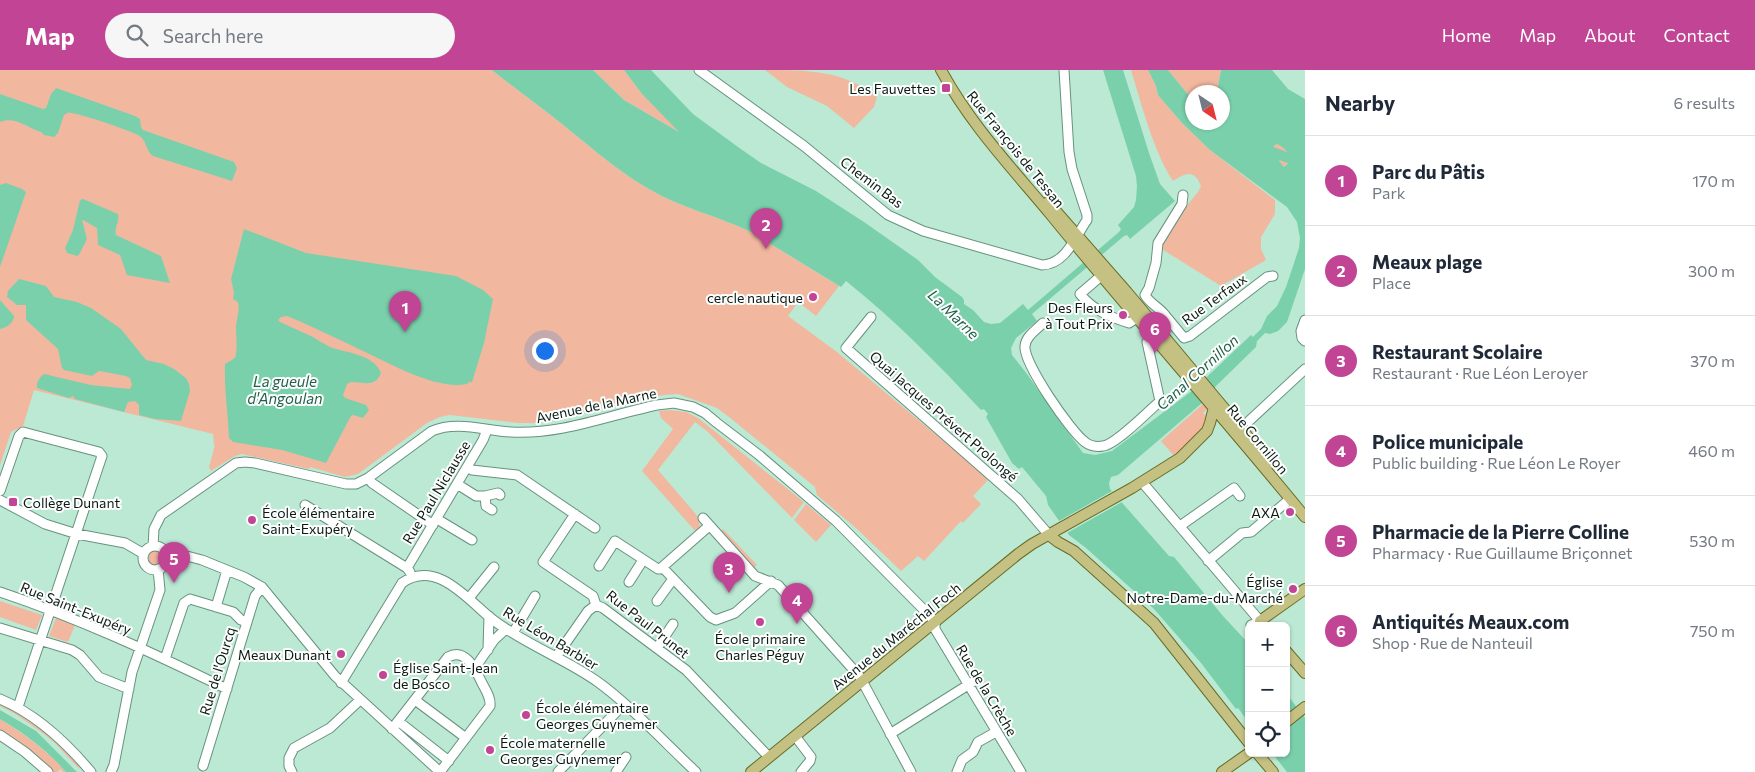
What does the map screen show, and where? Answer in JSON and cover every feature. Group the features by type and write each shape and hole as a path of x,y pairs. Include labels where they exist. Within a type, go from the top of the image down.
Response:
{"main road":[{"name":"Rue François de Tessan","path":"942,70 962,106 1004,160 1078,242"},
{"name":"Rue François de Tessan","path":"949,70 962,93 1022,174 1078,242"},
{"path":"1078,242 1137,318 1153,330"},
{"path":"1100,270 1153,330"},
{"name":"Rue Cornillon","path":"1153,330 1195,379 1212,405 1249,438 1305,506"},
{"path":"1207,431 1212,405"},
{"path":"1207,431 1217,422 1230,421"},
{"name":"Rue Cornillon","path":"1230,421 1305,517"},
{"name":"Avenue du Maréchal Foch","path":"751,772 1018,554 1180,458 1207,431"},
{"path":"1049,535 1079,555 1154,623 1245,738"},
{"path":"1262,622 1305,589"},
{"path":"1290,655 1303,667"},
{"path":"1290,719 1302,709"},
{"path":"1222,772 1245,756"},
{"path":"1260,757 1273,772"}],"street":[{"name":"Chemin Bas","path":"699,70 804,146 888,215 923,231 1042,265 1050,265 1062,258 1078,242"},
{"path":"1064,70 1069,152 1072,169 1087,215 1087,220 1078,242"},
{"path":"1165,315 1145,295 1149,288 1156,262 1158,243 1182,204 1183,195"},
{"path":"1100,270 1080,294 1086,302 1110,317 1129,323 1137,318"},
{"name":"Rue Terfaux","path":"1153,330 1165,315 1184,338 1190,336 1267,278 1273,276"},
{"name":"Quai Jacques Prévert Prolongé","path":"871,317 846,348 1018,499 1049,535"},
{"path":"1305,320 1301,331 1302,338 1305,341"},
{"path":"1043,324 1030,334 1024,351 1036,377 1076,434 1086,444 1094,446 1105,446 1116,440 1160,401 1147,342 1153,330"},
{"path":"1230,421 1249,420 1305,368"},
{"name":"Avenue de la Marne","path":"154,546 154,529 161,515 236,463 255,463 346,484 356,484 368,478 432,431 441,427 454,426 528,433 543,432 657,405 674,403 693,407 705,413 836,520 935,622"},
{"path":"1249,420 1249,438"},
{"name":"Rue Paul Niclausse","path":"407,568 484,440 487,430"},
{"path":"0,491 19,436 23,432 99,452 102,456 18,707"},
{"path":"467,467 472,470 518,475 595,528"},
{"path":"368,478 372,483 435,522 464,531 472,540"},
{"path":"1142,482 1257,622"},
{"path":"457,484 476,496 498,493 500,495"},
{"path":"1180,526 1234,488 1240,496"},
{"path":"485,496 486,506 492,510"},
{"path":"1208,561 1242,533 1251,532 1290,499"},
{"path":"0,500 45,524 77,534 125,543 144,554"},
{"path":"305,505 407,568 412,577 402,583 341,683"},
{"name":"Rue Paul Prunet","path":"575,514 543,562 593,596 596,605 604,608 686,670 769,758"},
{"path":"599,566 615,542 658,569 663,568 706,522 756,576 778,585 862,681 911,772"},
{"path":"154,546 162,548 166,556 165,564 158,569 152,569 143,561 147,548 154,546"},
{"path":"166,556 186,556 202,560 228,570 262,587 341,683 392,729 440,772 488,710 490,699 475,668 460,655 452,655 445,660 392,729"},
{"path":"629,582 643,560"},
{"path":"469,598 494,567"},
{"path":"663,568 710,617 716,620 735,613 771,581"},
{"path":"112,772 132,672 160,590 158,569"},
{"path":"216,607 228,570"},
{"name":"Rue Léon Barbier","path":"412,577 430,576 462,591 489,616 510,631 595,680 624,704 696,772"},
{"path":"657,601 674,579"},
{"name":"Rue de l'Ourcq","path":"203,766 254,596 262,587"},
{"name":"Rue Saint-Exupéry","path":"0,592 51,610 165,659 227,689"},
{"path":"475,668 494,640 510,631 535,596"},
{"path":"165,659 184,603 190,599 236,614 241,620 247,622"},
{"path":"556,657 588,611 596,605"},
{"path":"488,651 489,616"},
{"name":"Rue de la Crèche","path":"935,622 935,630 973,682 996,732 1021,772"},
{"path":"657,648 673,624"},
{"path":"0,628 72,650 80,654 99,677 129,689"},
{"path":"890,734 973,682"},
{"path":"0,698 18,707 38,721 74,752 91,772"},
{"path":"292,772 289,766 289,758 294,748 330,728 360,700"},
{"path":"415,700 466,738"},
{"path":"558,772 624,704"},
{"path":"398,722 449,761"},
{"path":"957,772 962,760 973,752 978,742 996,732"},
{"path":"0,735 25,752 48,772"},
{"path":"795,736 811,757 801,772"},
{"path":"616,772 626,757"}],"shaded area":[{"path":"0,70 492,70 611,164 636,181 661,196 751,232 839,286 816,316 798,302 788,316 837,352 989,479 973,496 981,504 963,523 961,521 924,561 918,556 901,571 857,529 817,495 815,487 729,417 717,408 678,394 603,406 561,419 535,423 518,423 450,415 440,417 427,423 358,474 345,477 310,467 309,469 242,454 235,456 211,471 209,467 215,445 213,434 34,390 23,426 11,432 0,465"},
{"path":"593,70 624,70 642,94 681,133 624,100"},
{"path":"765,70 796,70 824,73 851,81 877,97 874,107 854,128 827,106 787,87"},
{"path":"1131,70 1148,70 1158,95 1185,126 1185,130 1189,130 1210,150 1275,200 1275,214 1261,237 1261,249 1266,260 1221,286 1160,248 1175,220 1201,186 1196,177 1189,174 1173,181 1154,142"},
{"path":"1168,70 1221,70 1218,85 1185,85 1185,91"},
{"path":"1276,144 1284,148 1290,158 1291,161 1284,167 1272,147"},
{"path":"1203,404 1207,409 1203,413 1207,417 1204,427 1175,457 1161,441"},
{"path":"659,411 686,412 698,418 804,502 792,518 708,432 695,422 658,470 700,519 697,533 642,471 673,429 661,418"},
{"path":"806,504 831,525 816,542 794,520"},
{"path":"723,529 757,565 753,569 720,533"},
{"path":"155,549 161,552 164,558 161,564 155,567 149,564 146,558 149,552"},
{"path":"0,601 42,615 36,630 0,617"},
{"path":"56,618 75,625 68,642 49,636"},
{"path":"0,702 33,723 81,765 78,768 55,743 17,715 0,706"},
{"path":"0,719 35,743 66,772 60,769 58,772 52,772 0,731"}],"water":[{"path":"492,70 593,70 624,100 679,132 642,94 624,70 651,70 693,114 761,163 816,191 918,260 935,277 962,297 964,304 973,310 984,322 991,324 1000,323 1023,304 1028,310 1119,232 1121,229 1118,225 1134,207 1137,186 1136,176 1103,70 1123,70 1160,184 1175,201 1130,239 1127,235 1124,236 1032,314 1037,321 1016,338 1011,348 1012,355 1083,453 1095,455 1112,451 1193,390 1251,335 1253,337 1261,329 1267,316 1277,306 1286,287 1299,248 1300,238 1297,222 1287,207 1210,150 1189,130 1230,130 1230,85 1218,85 1221,70 1272,70 1288,89 1305,99 1305,269 1287,322 1278,331 1270,334 1265,333 1257,341 1256,347 1216,386 1202,403 1118,475 1111,477 1109,483 1110,489 1169,556 1174,557 1245,640 1245,718 1154,609 1069,535 1048,505 1046,496 1022,467 1019,469 1012,463 986,417 988,414 984,409 981,410 882,311 846,281 841,287 751,232 661,196 649,189 611,164","holes":["1276,144 1286,150 1291,161 1284,167 1273,147"]},
{"path":"1148,70 1168,70 1185,91 1185,126 1158,95"},
{"path":"56,88 135,116 140,119 143,130 234,162 237,168 232,181 153,156 141,137 77,114 69,113 64,115 58,133 54,137 44,135 16,121 0,122 0,94 43,109 46,108 51,94"},
{"path":"6,183 26,192 0,267 0,185"},
{"path":"83,199 118,214 116,235 161,256 170,283 127,275 120,255 98,245 97,228 83,220 87,239 79,255 67,253 65,248 73,230 80,200"},
{"name":"La gueule d'Angoulan","path":"244,229 306,253 456,276 483,290 493,299 484,343 472,382 455,385 428,380 299,321 287,316 281,317 278,320 280,322 330,347 366,358 377,367 381,373 376,381 369,383 351,382 347,384 343,395 345,398 366,405 369,410 363,418 351,416 326,463 282,450 233,442 229,438 225,364 235,358 236,354 236,326 239,305 233,299 234,293 231,279"},
{"path":"19,279 46,286 54,297 77,302 91,308 121,329 146,360 164,364 186,378 190,391 181,421 155,419 139,415 139,405 135,401 128,402 124,412 75,399 73,396 69,398 37,388 39,380 44,374 91,385 130,389 132,385 130,378 126,376 99,371 92,376 64,370 58,349 26,320 26,305 17,305 7,297 8,291"},
{"path":"0,300 14,316 13,321 9,325 0,329"},
{"path":"1290,698 1305,718 1305,772 1287,772 1275,757 1290,757"},
{"path":"0,710 36,731 77,772 66,772 35,743 0,719"}],"pier":[{"path":"1112,491 1122,502 1067,533 1059,521"}],"waterway":[{"name":"La Marne","path":"1264,149 1305,164"}],"place":[{"name":"Les Fauvettes","path":"946,88"},
{"name":"Meaux plage","path":"766,249"},
{"name":"cercle nautique","path":"813,297"},
{"name":"Des Fleurs à Tout Prix","path":"1123,315"},
{"name":"Parc du Pâtis","path":"405,332"},
{"name":"Antiquités Meaux.com","path":"1155,353"},
{"name":"Collège Dunant","path":"13,502"},
{"name":"AXA","path":"1290,512"},
{"name":"École élémentaire Saint-Exupéry","path":"252,520"},
{"name":"Pharmacie de la Pierre Colline","path":"174,583"},
{"name":"Église Notre-Dame-du-Marché","path":"1293,589"},
{"name":"Restaurant Scolaire","path":"729,593"},
{"name":"École primaire Charles Péguy","path":"760,622"},
{"name":"Police municipale","path":"797,624"},
{"name":"Meaux Dunant","path":"341,654"},
{"name":"Église Saint-Jean de Bosco","path":"383,675"},
{"name":"École élémentaire Georges Guynemer","path":"526,715"},
{"name":"École maternelle Georges Guynemer","path":"490,750"}],"water label":[{"name":"Canal Cornillon","path":"1197,372"}]}
